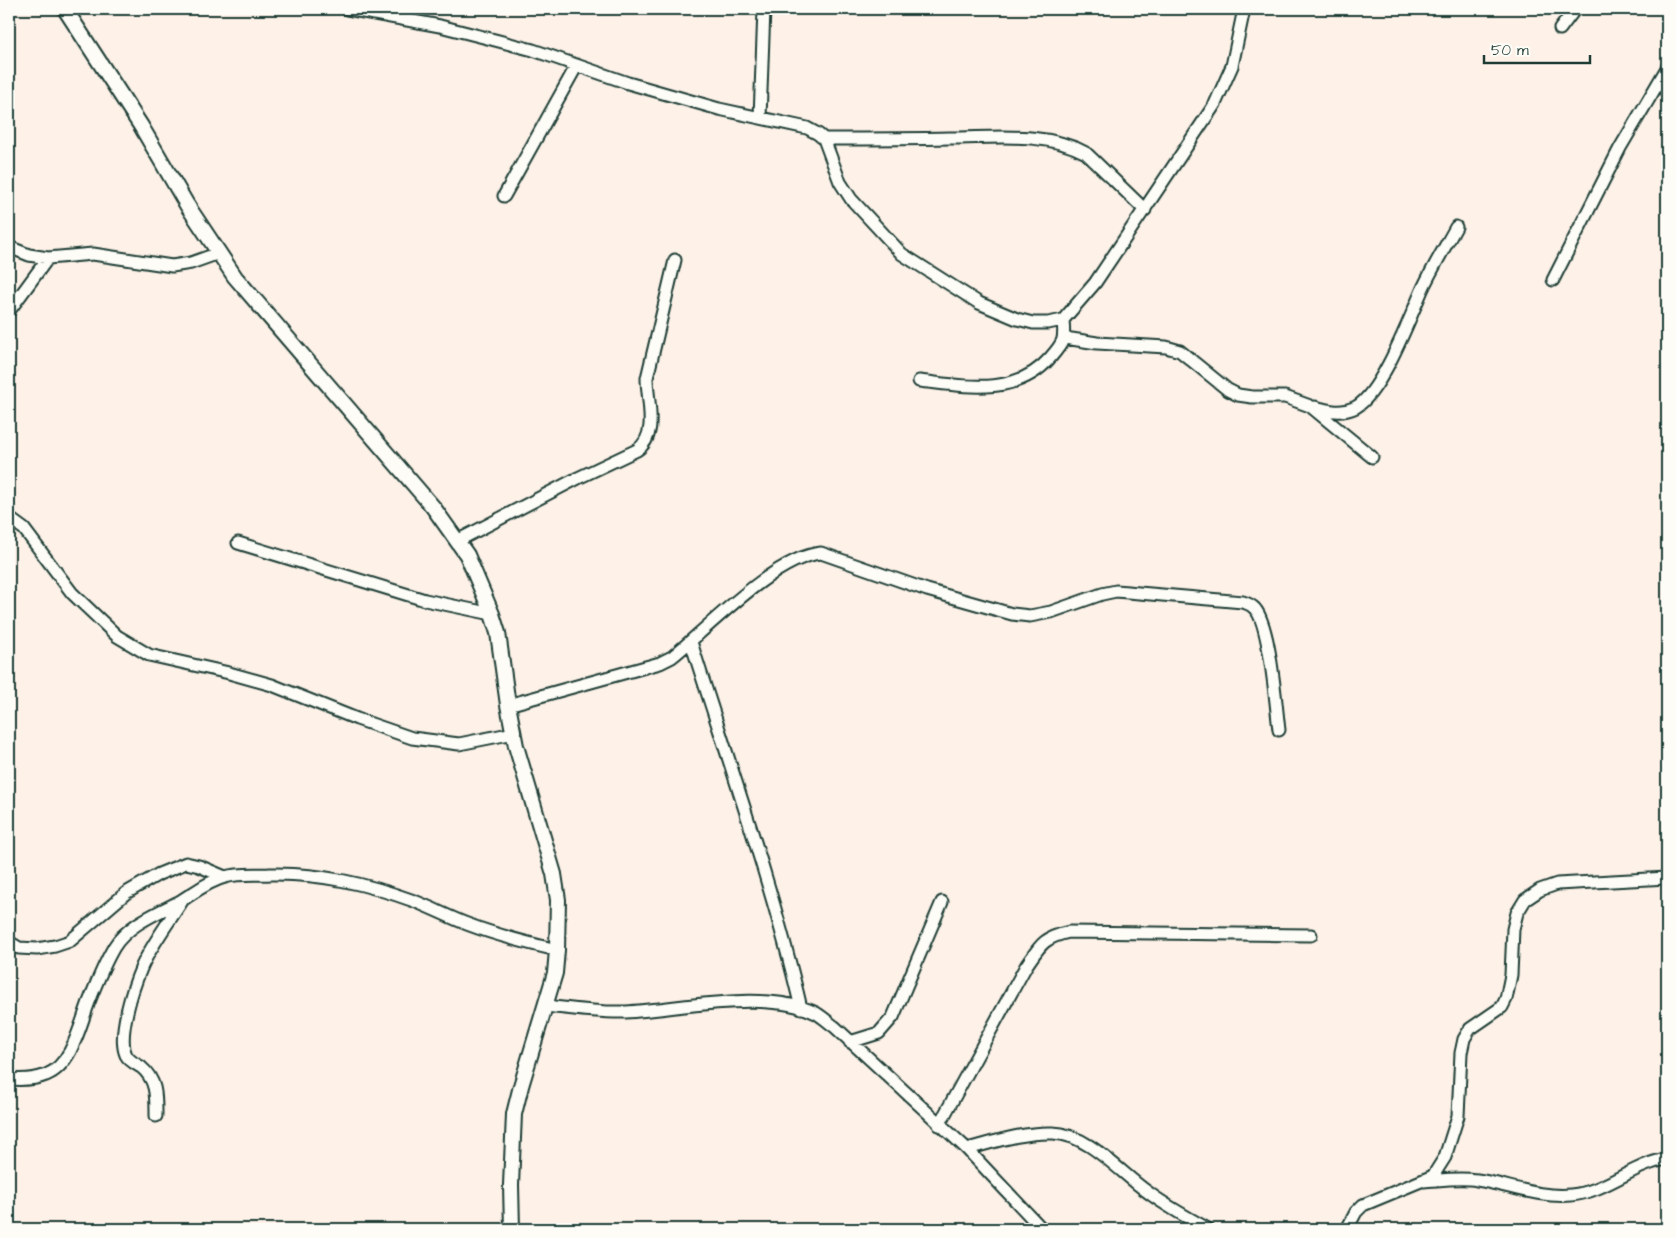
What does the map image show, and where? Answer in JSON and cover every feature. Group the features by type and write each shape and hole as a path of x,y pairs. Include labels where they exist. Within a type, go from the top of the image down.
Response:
{"street":[{"path":"65,9 141,126 187,206 235,277 428,500 467,555 492,614 502,658 508,705 514,733 554,874 558,900 555,972 514,1114 511,1186 512,1229"},
{"path":"347,9 440,26 533,50 646,88 719,109 807,128 824,139 840,182 851,199 902,254 960,292 987,307 1033,323 1048,323 1062,320 1095,283 1145,210 1215,104 1232,66 1244,9"},
{"path":"760,118 764,9"},
{"path":"1560,29 1575,9"},
{"path":"504,196 577,65"},
{"path":"1553,280 1620,148 1667,68"},
{"path":"824,139 1010,138 1058,142 1086,153 1145,210"},
{"path":"1064,338 1097,343 1174,348 1190,358 1228,390 1238,395 1285,398 1335,412 1344,411 1356,407 1366,399 1387,366 1424,286 1456,227"},
{"path":"9,247 29,255 48,258 93,254 172,266 191,263 219,253"},
{"path":"9,311 48,258"},
{"path":"457,541 645,445 649,433 650,420 647,378 675,260"},
{"path":"919,382 967,386 1005,385 1019,381 1044,364 1064,338 1062,320"},
{"path":"1310,406 1372,457"},
{"path":"9,518 24,529 72,593 118,636 149,655 272,685 357,719 412,738 459,744 514,733"},
{"path":"238,542 425,600 492,614"},
{"path":"508,705 660,663 672,658 729,607 777,570 808,554 821,553 927,590 1012,614 1030,616 1051,612 1087,598 1116,591 1243,602 1254,607 1267,638 1279,730"},
{"path":"691,642 790,961 800,1008"},
{"path":"9,942 19,948 37,949 70,941 126,893 159,874 186,863 225,877"},
{"path":"9,1079 27,1080 47,1075 60,1065 80,1031 88,1003 115,946 130,929 148,917 214,881 225,877 246,874 296,874 354,882 415,902 466,924 557,950"},
{"path":"1346,1229 1356,1212 1363,1205 1433,1176 1445,1157 1458,1116 1464,1039 1470,1029 1502,1007 1506,999 1511,975 1513,929 1517,913 1525,900 1540,890 1557,884 1667,878"},
{"path":"156,1116 156,1092 152,1080 143,1069 127,1058 124,1049 123,1033 142,966 183,899"},
{"path":"850,1042 878,1033 893,1017 942,902"},
{"path":"938,1125 1026,966 1041,944 1053,936 1070,932 1310,935"},
{"path":"546,1006 600,1012 625,1012 749,1002 774,1003 800,1008 817,1014 966,1149 1042,1229"},
{"path":"966,1149 1039,1133 1055,1132 1073,1137 1088,1145 1147,1192 1208,1229"},
{"path":"1422,1181 1476,1179 1542,1195 1571,1195 1591,1191 1645,1166 1667,1159"}]}
